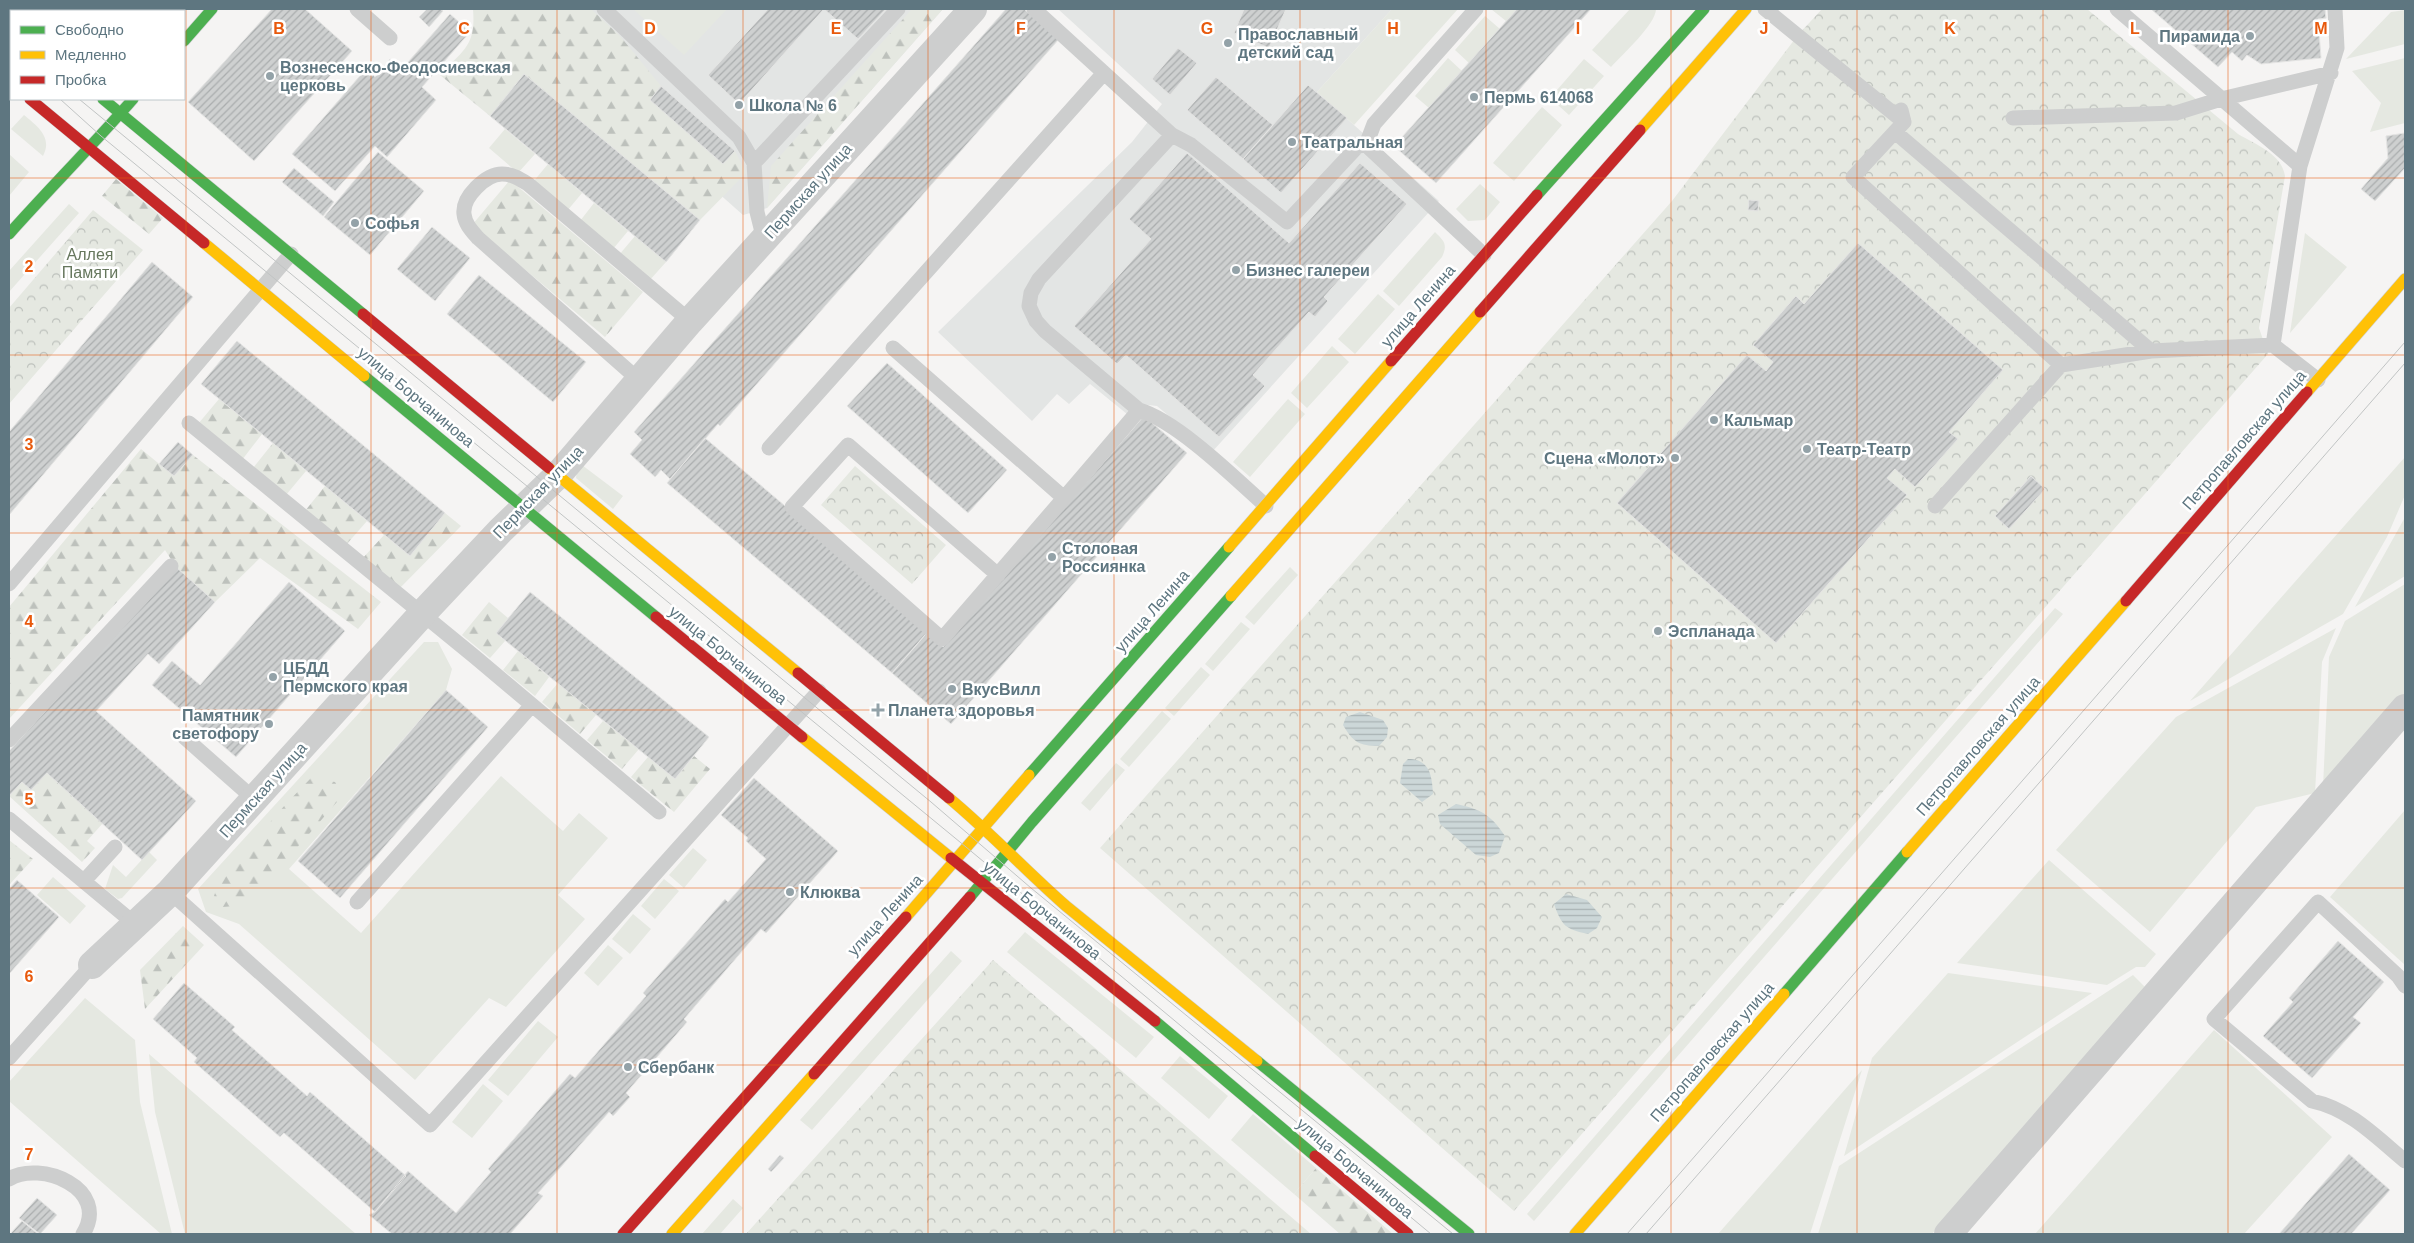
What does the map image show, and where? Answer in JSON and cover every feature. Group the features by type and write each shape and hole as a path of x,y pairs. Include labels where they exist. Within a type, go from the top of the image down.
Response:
{"main road":[{"path":"185,40 212,9"},
{"path":"672,1234 982,883 1552,227 1746,9"},
{"name":"улица Ленина","path":"623,1234 1266,506 1695,12"},
{"name":"улица Борчанинова","path":"31,100 89,150 260,288 524,509 954,861 1170,1034 1408,1234"},
{"name":"улица Борчанинова","path":"104,100 984,827 1066,906 1469,1234"},
{"path":"9,234 58,178 89,150 132,100"},
{"name":"Петропавловская улица","path":"1575,1234 2405,279"}],"street":[{"name":"Пермская улица","path":"92,965 170,892 422,614 558,475 690,322 973,9"},
{"path":"1948,1234 2405,708"}],"lane":[{"path":"357,9 390,38"},
{"path":"604,9 739,137 754,163 757,212 764,240"},
{"path":"754,163 898,9"},
{"path":"1034,9 1172,135 1191,145 1286,222 1358,146 1366,146 1484,255"},
{"path":"1366,146 1374,124 1476,9"},
{"path":"1765,9 1900,121 2151,351"},
{"path":"2117,9 2300,166"},
{"path":"2273,345 2300,166 2337,48 2335,9"},
{"path":"2013,118 2176,112 2221,98 2330,73"},
{"path":"768,448 1103,74"},
{"path":"1900,121 1853,177 2061,366"},
{"path":"1172,135 1052,263 1031,293 1029,306 1036,321 1044,331 1139,410 1155,415 1215,462 1266,506"},
{"path":"640,381 478,238 466,221 464,212 465,204 471,195 486,179 495,175 516,176 528,184 690,322"},
{"path":"9,584 290,254"},
{"path":"1935,506 2061,366 2151,351 2273,345 2318,380"},
{"path":"893,348 1064,498"},
{"path":"998,575 848,445 792,507 942,639 998,575 1139,410"},
{"path":"189,423 659,812"},
{"path":"9,740 171,566"},
{"path":"170,892 430,1125 819,691"},
{"path":"357,902 532,706"},
{"path":"184,737 254,800"},
{"path":"9,818 136,924"},
{"path":"84,881 115,847"},
{"path":"2405,986 2398,976 2318,902 2214,1019 2312,1101 2330,1104 2352,1117 2405,1161"},
{"path":"9,1058 92,965"},
{"path":"9,1179 30,1174 59,1177 75,1187 86,1198 91,1211 90,1222 83,1234"}],"shaded area":[{"name":"Школа № 6","path":"511,9 943,9 767,208 743,215"},
{"path":"1058,9 1392,9 1317,92 1439,201 1212,452 1157,406 1140,404 1127,414 1090,384 1069,404 1057,394 1032,421 938,332 1132,142 1162,104"},
{"path":"1360,712 1383,720 1388,728 1387,737 1379,746 1357,742 1343,725 1346,717"},
{"path":"1408,759 1425,765 1432,781 1433,794 1422,802 1400,783 1403,764"},
{"path":"1456,804 1479,811 1495,823 1505,836 1499,853 1490,857 1476,855 1440,824 1438,815"},
{"path":"1566,894 1587,900 1602,917 1597,928 1588,934 1569,928 1562,922 1554,904"}],"green space":[{"path":"473,9 591,9 620,36 661,86 650,100 723,164 735,151 746,173 700,220 525,75 490,116 440,75 467,46 472,31"},
{"path":"633,9 727,9 684,55"},
{"path":"912,9 943,9 767,208 771,166"},
{"path":"1392,9 1458,9 1354,125 1317,92"},
{"path":"1491,9 1517,9 1506,21"},
{"path":"1630,9 1656,9 1651,23 1645,31 1611,67 1592,50"},
{"name":"Эспланада","path":"1822,9 2087,9 2238,134 2267,150 2283,168 2285,176 2259,328 2268,354 1514,1211 1100,848 1672,201 1798,35"},
{"path":"2405,10 2405,44 2346,59 2391,12"},
{"path":"1485,16 1500,29 1469,63 1455,50"},
{"path":"1448,58 1462,71 1429,108 1415,96"},
{"path":"2405,58 2405,123 2370,132 2381,103 2352,71"},
{"path":"1584,59 1604,76 1569,115 1550,98"},
{"path":"1542,107 1562,125 1514,181 1493,163"},
{"path":"24,115 42,132 45,138 46,149 43,156 11,129"},
{"path":"505,129 535,154 518,173 489,148"},
{"path":"9,154 29,172 9,196"},
{"path":"548,164 582,193 567,211 533,182"},
{"path":"116,179 163,218 149,234 102,196"},
{"path":"510,180 643,292 605,337 472,225"},
{"path":"1480,184 1500,202 1485,220 1468,221 1456,209"},
{"path":"594,203 628,231 613,249 580,221"},
{"path":"69,204 79,213 9,292 9,271"},
{"name":"Аллея Памяти","path":"93,210 143,250 9,404 9,308"},
{"path":"1435,232 1445,246 1442,257 1399,306 1383,291"},
{"path":"2305,233 2347,267 2290,333"},
{"path":"635,236 666,262 649,281 619,255"},
{"path":"1378,294 1395,309 1355,354 1338,339"},
{"path":"1332,346 1349,362 1307,408 1291,393"},
{"path":"219,399 262,434 242,460 198,424"},
{"path":"1288,399 1305,414 1250,477 1233,462"},
{"path":"273,443 306,471 286,495 253,468"},
{"path":"141,449 174,476 193,455 381,602 358,629 260,558 215,602 176,567 165,550 9,719 9,607"},
{"path":"2405,457 2405,495 2387,537 2343,614 2190,701"},
{"path":"578,462 623,496 613,509 576,478"},
{"path":"855,466 946,545 912,584 821,505"},
{"path":"325,486 367,521 346,545 305,511"},
{"path":"445,513 461,526 399,589 362,559 384,535 410,556"},
{"path":"2405,515 2405,576 2355,607 2404,519"},
{"path":"1290,567 1298,575 1254,625 1245,617"},
{"path":"2405,584 2405,693 2323,787 2329,657 2345,621"},
{"path":"489,602 508,618 496,633 505,641 490,658 462,635"},
{"path":"2055,608 2063,614 1534,1221 1527,1214"},
{"path":"1241,622 1250,629 1213,671 1205,664"},
{"path":"2336,628 2322,662 2315,793 2256,807 2150,932 2056,850 2176,717"},
{"path":"424,642 438,642 452,669 446,690 289,869 361,933 501,776 563,831 579,813 608,838 558,895 585,919 506,1007 489,998 415,1080 239,924 206,912 198,889"},
{"path":"518,651 549,677 535,696 503,670"},
{"path":"1201,667 1210,675 1174,716 1165,708"},
{"path":"558,683 596,715 580,734 542,702"},
{"path":"1162,711 1171,719 1129,767 1120,759"},
{"path":"603,721 639,749 622,769 587,740"},
{"path":"694,756 710,769 674,812 631,777 648,757 675,779"},
{"path":"1116,763 1125,770 1090,811 1081,803"},
{"path":"47,773 103,823 87,841 95,848 82,862 9,796 22,782 31,790"},
{"path":"311,778 335,782 343,795 276,872 236,906 222,907 214,896 219,881"},
{"path":"2405,810 2405,965 2330,897"},
{"path":"9,840 33,859 9,885"},
{"path":"693,848 707,860 684,888 669,875"},
{"path":"149,852 157,860 122,898 118,899 105,889 113,865 126,877"},
{"path":"2049,860 2156,954 2145,967 2136,967 2107,985 1957,963"},
{"path":"53,877 86,906 70,924 37,895"},
{"path":"664,879 679,891 655,919 641,906"},
{"path":"633,914 651,929 630,954 612,939"},
{"path":"183,926 204,945 145,1009 140,970"},
{"path":"1025,932 1154,1037 1136,1058 1007,952"},
{"path":"608,945 623,958 598,986 584,973"},
{"path":"951,951 962,961 812,1130 800,1120"},
{"path":"993,960 1311,1234 746,1234"},
{"path":"1948,973 2092,993 1844,1156 1872,1058"},
{"path":"2133,975 2147,989 1932,1234 1818,1234 1839,1166"},
{"path":"85,998 135,1040 140,1102 172,1234 161,1234 9,1101 9,1082"},
{"path":"538,1021 558,1037 508,1096 488,1080"},
{"path":"2214,1030 2332,1137 2244,1234 2035,1234"},
{"path":"149,1054 356,1234 185,1234 155,1112"},
{"path":"1180,1056 1228,1096 1209,1119 1161,1078"},
{"path":"1862,1070 1810,1234 1718,1234"},
{"path":"483,1084 503,1101 472,1138 452,1122"},
{"path":"1253,1114 1316,1168 1294,1194 1231,1140"},
{"path":"1316,1168 1393,1234 1340,1234 1294,1194"},
{"path":"733,1199 743,1208 720,1234 702,1234"}],"building":[{"name":"Вознесенско-Феодосиевская церковь","path":"272,9 305,9 352,51 254,161 188,102"},
{"path":"427,9 440,9 443,11 429,27 419,17"},
{"path":"768,9 824,9 739,104 708,75"},
{"path":"824,9 886,9 858,39"},
{"path":"1006,9 1024,9 1059,39 720,426 718,424 670,479 661,470 655,477 630,454 642,440 634,432"},
{"path":"1244,9 1286,9 1269,48 1234,33"},
{"path":"1517,9 1591,9 1436,183 1394,146"},
{"name":"Пирамида","path":"2151,9 2325,9 2326,18 2318,19 2321,58 2261,64 2247,55 2242,61 2232,52 2218,67"},
{"path":"450,14 470,32 422,87 436,100 387,157 375,146 335,191 292,154 366,69 375,77 390,59 402,69"},
{"path":"1178,48 1197,63 1170,95 1152,79"},
{"path":"524,74 700,220 666,262 490,116"},
{"path":"1216,77 1273,125 1243,159 1187,110"},
{"name":"Театральная","path":"1308,85 1347,118 1281,193 1243,159"},
{"path":"661,86 735,151 723,164 650,100"},
{"path":"2405,133 2405,168 2375,201 2361,189 2388,158 2386,136"},
{"path":"378,152 424,191 370,255 324,217"},
{"name":"Бизнес галереи","path":"1187,153 1289,243 1360,163 1407,204 1324,297 1328,301 1315,317 1309,312 1253,375 1265,386 1219,437 1126,355 1117,364 1074,326 1151,239 1129,219"},
{"path":"294,168 334,202 323,216 282,182"},
{"path":"1749,200 1759,201 1758,211 1748,210"},
{"path":"432,227 470,258 435,301 397,269"},
{"name":"Театр-Театр","path":"1858,243 2003,370 1949,432 1958,439 1915,487 1895,469 1887,478 1907,495 1776,643 1617,503 1747,355 1766,371 1773,362 1753,345 1796,296 1804,304"},
{"path":"152,262 193,297 9,515 9,432"},
{"path":"479,275 586,362 553,402 447,314"},
{"path":"237,341 445,513 410,556 201,384"},
{"path":"887,363 1007,470 968,513 847,406"},
{"path":"1144,416 1187,453 951,724 892,673 927,633 943,647"},
{"path":"705,438 930,629 892,673 667,483"},
{"path":"178,442 193,455 174,476 159,464"},
{"path":"2031,476 2045,489 2009,529 1995,516"},
{"path":"176,567 215,602 159,664 148,654 96,711 196,801 142,860 47,773 31,790 22,782 9,796 9,751"},
{"path":"289,582 345,631 236,757 152,685 172,661 200,685"},
{"path":"530,592 709,737 675,779 496,633"},
{"path":"446,690 488,727 340,898 298,861"},
{"path":"754,778 838,851 766,933 761,929 684,1019 687,1022 626,1093 630,1097 613,1116 609,1112 538,1193 543,1196 510,1234 392,1234 369,1215 375,1212 408,1171 456,1213 491,1172 488,1169 570,1074 575,1078 646,996 643,993 725,899 728,902 766,859 746,841 748,838 721,815"},
{"path":"17,880 59,917 9,974 9,889"},
{"path":"2338,941 2384,982 2353,1017 2361,1023 2312,1078 2263,1036 2293,1002 2289,998"},
{"path":"184,983 235,1027 232,1030 307,1096 310,1092 406,1176 375,1212 284,1133 280,1137 194,1062 197,1058 153,1019"},
{"path":"2349,1154 2390,1190 2351,1234 2279,1234"},
{"path":"780,1155 784,1158 771,1172 768,1169"},
{"path":"37,1198 57,1215 40,1234 19,1218"},
{"path":"22,1221 38,1234 10,1234"}],"tram line":[{"path":"61,100 101,136 966,847 1431,1234"},
{"path":"80,100 931,802 1031,888 1453,1234"},
{"path":"1627,1234 2405,342"},
{"path":"1646,1234 2405,363"}],"traffic: fast":[{"path":"185,40 212,9"},
{"path":"1537,195 1704,9"},
{"path":"104,100 363,314"},
{"path":"9,234 132,100"},
{"path":"364,376 656,617"},
{"path":"1029,775 1229,547"},
{"path":"970,897 1032,822 1231,596"},
{"path":"1784,994 1907,852"},
{"path":"1155,1021 1315,1156"},
{"path":"1257,1061 1469,1234"}],"traffic: slow":[{"path":"1640,130 1746,9"},
{"path":"204,243 364,376"},
{"path":"2307,392 2405,279"},
{"path":"1231,596 1480,312"},
{"path":"1229,547 1391,361"},
{"path":"549,468 798,673"},
{"path":"1907,852 2126,601"},
{"path":"802,737 951,858"},
{"path":"906,917 1029,775"},
{"path":"949,798 1066,906 1257,1061"},
{"path":"1575,1234 1784,994"},
{"path":"672,1234 814,1074"}],"traffic: jam":[{"path":"31,100 204,243"},
{"path":"1480,312 1640,130"},
{"path":"1391,361 1537,195"},
{"path":"363,314 549,468"},
{"path":"2126,601 2307,392"},
{"path":"656,617 802,737"},
{"path":"798,673 949,798"},
{"path":"951,858 1155,1021"},
{"path":"814,1074 970,897"},
{"path":"623,1234 906,917"},
{"path":"1315,1156 1408,1234"}],"place":[{"name":"Пирамида","path":"2250,36"},
{"name":"Православный детский сад","path":"1228,43"},
{"name":"Вознесенско-Феодосиевская церковь","path":"270,76"},
{"name":"Пермь 614068","path":"1474,97"},
{"name":"Школа № 6","path":"739,105"},
{"name":"Театральная","path":"1292,142"},
{"name":"Софья","path":"355,223"},
{"name":"Бизнес галереи","path":"1236,270"},
{"name":"Кальмар","path":"1714,420"},
{"name":"Театр-Театр","path":"1807,449"},
{"name":"Сцена «Молот»","path":"1675,458"},
{"name":"Столовая Россиянка","path":"1052,557"},
{"name":"Эспланада","path":"1658,631"},
{"name":"ЦБДД Пермского края","path":"273,677"},
{"name":"ВкусВилл","path":"952,689"},
{"name":"Планета здоровья","path":"878,710"},
{"name":"Памятник светофору","path":"269,724"},
{"name":"Клюква","path":"790,892"},
{"name":"Сбербанк","path":"628,1067"}]}
